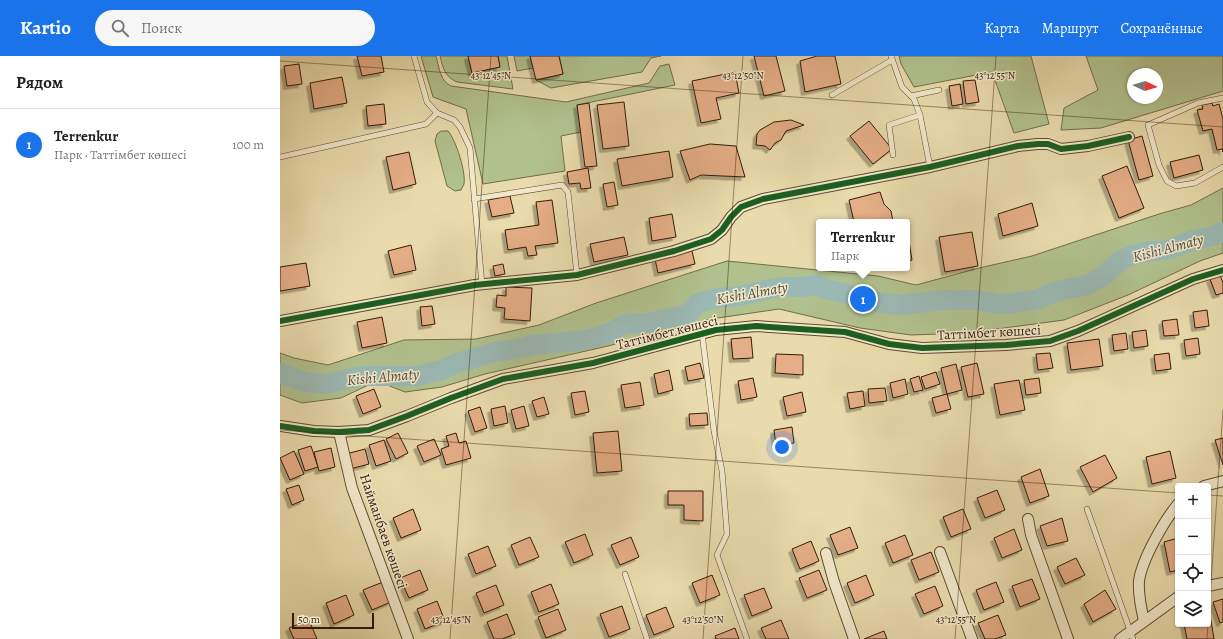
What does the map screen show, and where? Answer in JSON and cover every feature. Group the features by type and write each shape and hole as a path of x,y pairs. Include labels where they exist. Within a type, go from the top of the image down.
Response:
{"street":[{"path":"280,321 482,285 577,275 674,251 711,239 722,230 741,207 763,199 930,167 1018,146 1043,144 1061,149 1088,146 1129,137"},
{"name":"Таттімбет көшесі","path":"280,426 314,431 339,432 369,430 503,379 593,363 716,330 756,326 845,332 888,344 922,348 1006,345 1050,341 1078,331 1193,279 1223,270"},
{"name":"Найманбаев көшесі","path":"339,432 352,488 408,639"},
{"path":"1211,484 1223,481"},
{"path":"1144,621 1140,604 1139,581 1146,558 1162,527 1175,508"},
{"path":"1028,519 1031,535 1068,639"},
{"path":"940,552 972,639"},
{"path":"826,553 834,582 854,639"},
{"path":"1211,585 1223,583"},
{"path":"1120,639 1131,635 1144,621 1175,599"}],"lane":[{"path":"414,56 427,102 437,114 454,120 460,127 470,148 482,285"},
{"path":"832,95 891,58 902,87 914,99 920,115 930,167"},
{"path":"911,96 939,90"},
{"path":"1223,98 1198,103 1148,125 1159,165 1167,181 1176,186 1195,183 1223,167"},
{"path":"280,157 426,124 437,114"},
{"path":"893,155 889,125 920,115"},
{"path":"474,198 562,185 568,192 577,275"},
{"path":"702,333 714,431 722,471 727,534 717,555 747,639"},
{"path":"1087,509 1131,635"},
{"path":"625,574 647,639"}],"green space":[{"path":"421,56 436,56 444,81 451,86 566,102 649,83 660,66 669,64 675,85 577,105 581,132 561,136 565,171 483,184 466,109 433,97"},
{"path":"440,56 468,56 472,73 500,67 498,56 507,56 513,89 457,82 447,75"},
{"path":"514,56 530,56 533,68 517,71"},
{"path":"559,56 661,56 651,58 642,72 551,88 536,80 563,74"},
{"path":"899,56 1031,56 1049,124 1014,133 992,72 914,87 901,64"},
{"path":"1086,56 1223,56 1223,91 1101,128 1061,130 1064,108 1098,90"},
{"path":"441,131 448,131 457,149 462,164 464,179 464,184 461,190 455,191 447,186 435,141 437,134"},
{"path":"1223,188 1223,253 1200,261 1128,295 1064,320 967,333 911,335 860,328 779,309 711,319 608,346 485,374 442,387 405,392 377,381 341,398 302,403 280,395 280,353 294,358 328,365 404,340 476,339 539,325 596,303 727,261 878,276 916,285 979,268 1032,256 1159,214 1191,205"}],"building":[{"path":"357,56 381,56 384,72 362,76"},
{"path":"468,56 498,56 500,67 472,73"},
{"path":"530,56 559,56 563,74 536,80"},
{"path":"754,56 776,56 785,91 764,96"},
{"path":"817,56 835,56 841,84 805,92 800,61"},
{"path":"299,64 302,84 287,86 284,66"},
{"path":"735,72 739,93 716,98 721,119 701,123 692,81"},
{"path":"342,77 347,103 314,109 310,83"},
{"path":"975,80 979,102 966,104 963,81"},
{"path":"960,84 963,104 952,106 949,86"},
{"path":"624,102 629,146 603,149 597,105"},
{"path":"589,103 597,166 585,167 577,105"},
{"path":"1212,103 1213,106 1219,104 1223,119 1223,152 1222,149 1217,150 1212,129 1203,131 1197,110 1203,109 1202,105"},
{"path":"384,104 386,124 368,126 366,106"},
{"path":"791,120 804,125 786,131 781,140 775,143 770,150 765,146 756,145 757,134 760,130 774,122"},
{"path":"869,121 892,149 873,164 850,136"},
{"path":"1142,136 1153,176 1139,180 1128,140"},
{"path":"710,144 736,146 745,177 701,175 690,180 680,151"},
{"path":"669,151 673,177 622,186 617,159"},
{"path":"409,152 416,184 393,190 386,157"},
{"path":"1199,155 1203,170 1174,178 1170,162"},
{"path":"1127,166 1144,208 1119,218 1102,176"},
{"path":"588,168 591,188 581,189 580,183 569,184 567,172"},
{"path":"614,182 618,205 607,207 603,184"},
{"path":"880,192 884,204 891,211 892,219 853,219 849,200"},
{"path":"510,196 514,213 492,217 488,200"},
{"path":"552,200 558,243 535,246 537,255 528,256 526,247 508,250 505,230 539,225 536,202"},
{"path":"1032,203 1038,226 1003,236 998,214"},
{"path":"672,214 676,237 652,241 649,218"},
{"path":"972,232 978,266 945,272 939,237"},
{"path":"624,237 628,255 594,262 590,244"},
{"path":"411,245 416,270 394,275 388,251"},
{"path":"910,247 912,260 910,260"},
{"path":"692,251 695,264 658,273 655,259"},
{"path":"306,263 310,286 280,291 280,267"},
{"path":"503,264 505,274 495,276 493,266"},
{"path":"1220,275 1223,283 1223,293 1216,295 1210,279"},
{"path":"506,287 532,288 530,321 504,319 505,308 496,307 497,295 506,296"},
{"path":"432,306 435,324 422,326 420,307"},
{"path":"1207,310 1209,326 1195,328 1193,312"},
{"path":"382,317 387,343 362,348 357,322"},
{"path":"1177,319 1179,335 1164,336 1162,321"},
{"path":"1146,330 1148,346 1134,348 1132,332"},
{"path":"1126,333 1128,349 1114,351 1112,335"},
{"path":"751,337 753,358 733,359 731,339"},
{"path":"1198,338 1200,354 1186,356 1184,340"},
{"path":"1099,339 1103,366 1071,370 1067,343"},
{"path":"1050,353 1053,368 1038,370 1036,354"},
{"path":"1169,353 1171,369 1156,371 1154,355"},
{"path":"776,354 803,355 803,375 775,373"},
{"path":"700,363 704,378 688,381 685,367"},
{"path":"977,363 984,394 968,397 961,367"},
{"path":"956,364 962,390 947,394 941,368"},
{"path":"669,370 673,390 658,394 654,374"},
{"path":"936,372 940,384 925,389 921,377"},
{"path":"919,376 923,390 914,392 910,379"},
{"path":"753,378 757,397 741,400 738,381"},
{"path":"1039,378 1041,393 1026,395 1024,380"},
{"path":"905,379 908,394 893,398 890,383"},
{"path":"1019,380 1025,410 1000,415 994,384"},
{"path":"640,382 644,405 625,408 621,385"},
{"path":"885,388 887,401 869,403 868,389"},
{"path":"374,389 381,407 363,414 356,396"},
{"path":"585,391 589,412 575,415 571,393"},
{"path":"863,391 865,406 850,409 847,393"},
{"path":"802,392 806,412 787,416 783,397"},
{"path":"947,394 951,409 936,413 932,398"},
{"path":"544,397 549,414 537,417 532,401"},
{"path":"505,406 508,423 494,426 491,409"},
{"path":"524,406 529,426 516,429 511,410"},
{"path":"480,407 487,428 475,432 468,411"},
{"path":"707,413 708,425 690,426 689,414"},
{"path":"792,427 794,443 776,445 774,430"},
{"path":"618,431 622,471 597,473 593,433"},
{"path":"398,433 408,453 396,459 386,439"},
{"path":"456,433 459,443 466,441 471,458 446,465 441,449 449,446 446,436"},
{"path":"1223,438 1223,465 1215,440"},
{"path":"434,439 441,455 424,462 417,446"},
{"path":"384,440 391,461 376,466 369,445"},
{"path":"311,446 318,467 305,471 298,450"},
{"path":"331,448 335,467 319,471 314,452"},
{"path":"365,449 369,464 350,469 346,454"},
{"path":"294,451 304,474 290,480 280,458"},
{"path":"1170,451 1176,478 1152,484 1146,457"},
{"path":"1105,455 1117,478 1093,492 1080,467"},
{"path":"1040,469 1049,496 1030,503 1021,477"},
{"path":"299,485 304,500 292,505 286,489"},
{"path":"997,490 1005,510 985,518 977,498"},
{"path":"668,491 703,491 703,521 684,520 684,505 668,505"},
{"path":"413,509 421,530 401,538 393,518"},
{"path":"963,509 971,529 951,537 943,517"},
{"path":"1062,518 1068,541 1047,546 1040,526"},
{"path":"850,527 858,548 838,555 830,535"},
{"path":"1014,529 1022,550 1002,558 994,538"},
{"path":"585,534 593,555 574,563 565,542"},
{"path":"905,535 913,555 893,563 885,543"},
{"path":"530,537 539,557 519,565 511,545"},
{"path":"631,537 639,557 620,565 611,545"},
{"path":"1175,539 1175,571 1170,572 1164,542"},
{"path":"811,541 819,561 800,569 792,549"},
{"path":"488,546 496,566 476,574 468,554"},
{"path":"931,552 939,572 919,580 911,560"},
{"path":"1076,558 1085,575 1065,584 1057,567"},
{"path":"420,570 428,590 409,598 400,578"},
{"path":"819,570 827,590 807,598 799,578"},
{"path":"712,575 720,595 700,603 692,583"},
{"path":"866,575 874,595 855,603 847,583"},
{"path":"1032,579 1040,599 1020,607 1012,586"},
{"path":"383,582 391,602 372,610 363,590"},
{"path":"996,582 1004,602 984,610 976,590"},
{"path":"551,584 559,604 539,612 531,592"},
{"path":"496,585 504,605 484,613 476,593"},
{"path":"935,586 943,606 924,614 915,594"},
{"path":"764,588 772,608 752,616 744,595"},
{"path":"1105,590 1116,609 1093,622 1084,604"},
{"path":"346,595 354,615 334,624 326,603"},
{"path":"1223,599 1223,622 1220,623 1213,602"},
{"path":"437,601 445,621 425,629 417,609"},
{"path":"622,606 630,629 609,637 600,614"},
{"path":"666,607 674,627 654,635 646,615"},
{"path":"558,609 566,630 546,638 538,617"},
{"path":"507,614 515,634 502,639 494,639 487,622"},
{"path":"998,615 1006,635 995,639 985,639 978,623"},
{"path":"309,620 317,639 294,639 289,628"},
{"path":"781,620 789,639 766,639 761,628"},
{"path":"1211,621 1214,639 1187,639 1185,627 1211,627"},
{"path":"735,628 739,639 716,639 715,636"},
{"path":"884,631 887,639 864,639"}],"waterway":[{"name":"Kіshі Almaty","path":"280,373 305,382 326,384 361,376 417,376 442,370 457,363 498,351 533,345 594,338 612,332 621,326 630,323 641,324 681,316 689,313 698,303 780,287 817,285 826,289 875,302 898,305 944,300 974,300 1010,304 1035,300 1058,291 1087,285 1102,277 1121,260 1132,255 1167,250 1196,239 1210,237 1223,232"}],"cycle path":[{"path":"280,321 475,285 577,275 674,251 711,239 722,230 731,217 741,207 763,199 930,167 1018,146 1048,144 1061,149 1088,146 1129,137"},
{"path":"280,426 314,431 339,432 369,430 503,379 593,363 716,330 756,326 845,332 889,344 922,348 1006,345 1050,341 1078,331 1193,279 1223,270"}],"place":[{"name":"Terrenkur","path":"863,299"}]}
